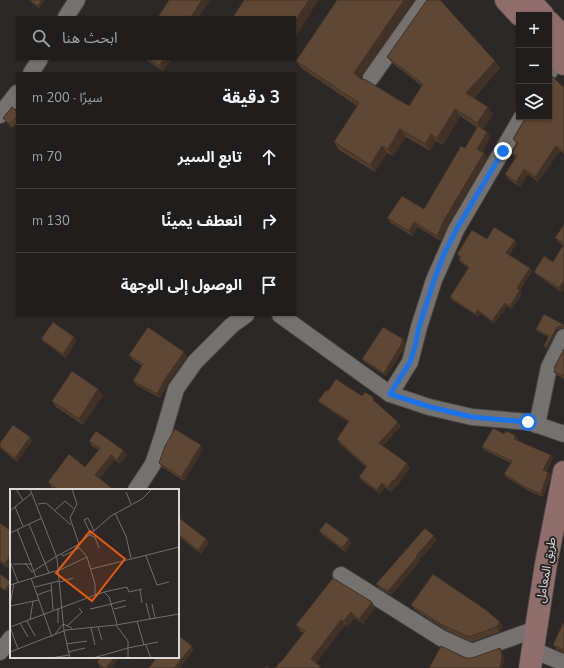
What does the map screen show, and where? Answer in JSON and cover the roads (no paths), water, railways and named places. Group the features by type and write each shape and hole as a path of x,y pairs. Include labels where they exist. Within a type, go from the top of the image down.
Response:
{"main road":[{"path":"506,0 517,12"},
{"path":"529,0 540,12"},
{"path":"552,33 558,55"},
{"name":"طريق المعامل","path":"533,649 546,564 564,472"}],"street":[{"path":"67,16 77,0"},
{"path":"371,78 426,0"},
{"path":"32,72 39,60"},
{"path":"0,115 16,94"},
{"path":"390,394 410,362 434,280 453,236 520,120"},
{"path":"137,489 152,464 164,434 176,389 195,362 232,325 245,316"},
{"path":"281,316 390,394 430,407 472,417 528,422 564,434"},
{"path":"537,425 549,367 564,337"},
{"path":"341,575 441,638 472,652 533,649 564,663"},
{"path":"0,652 10,639"}]}
